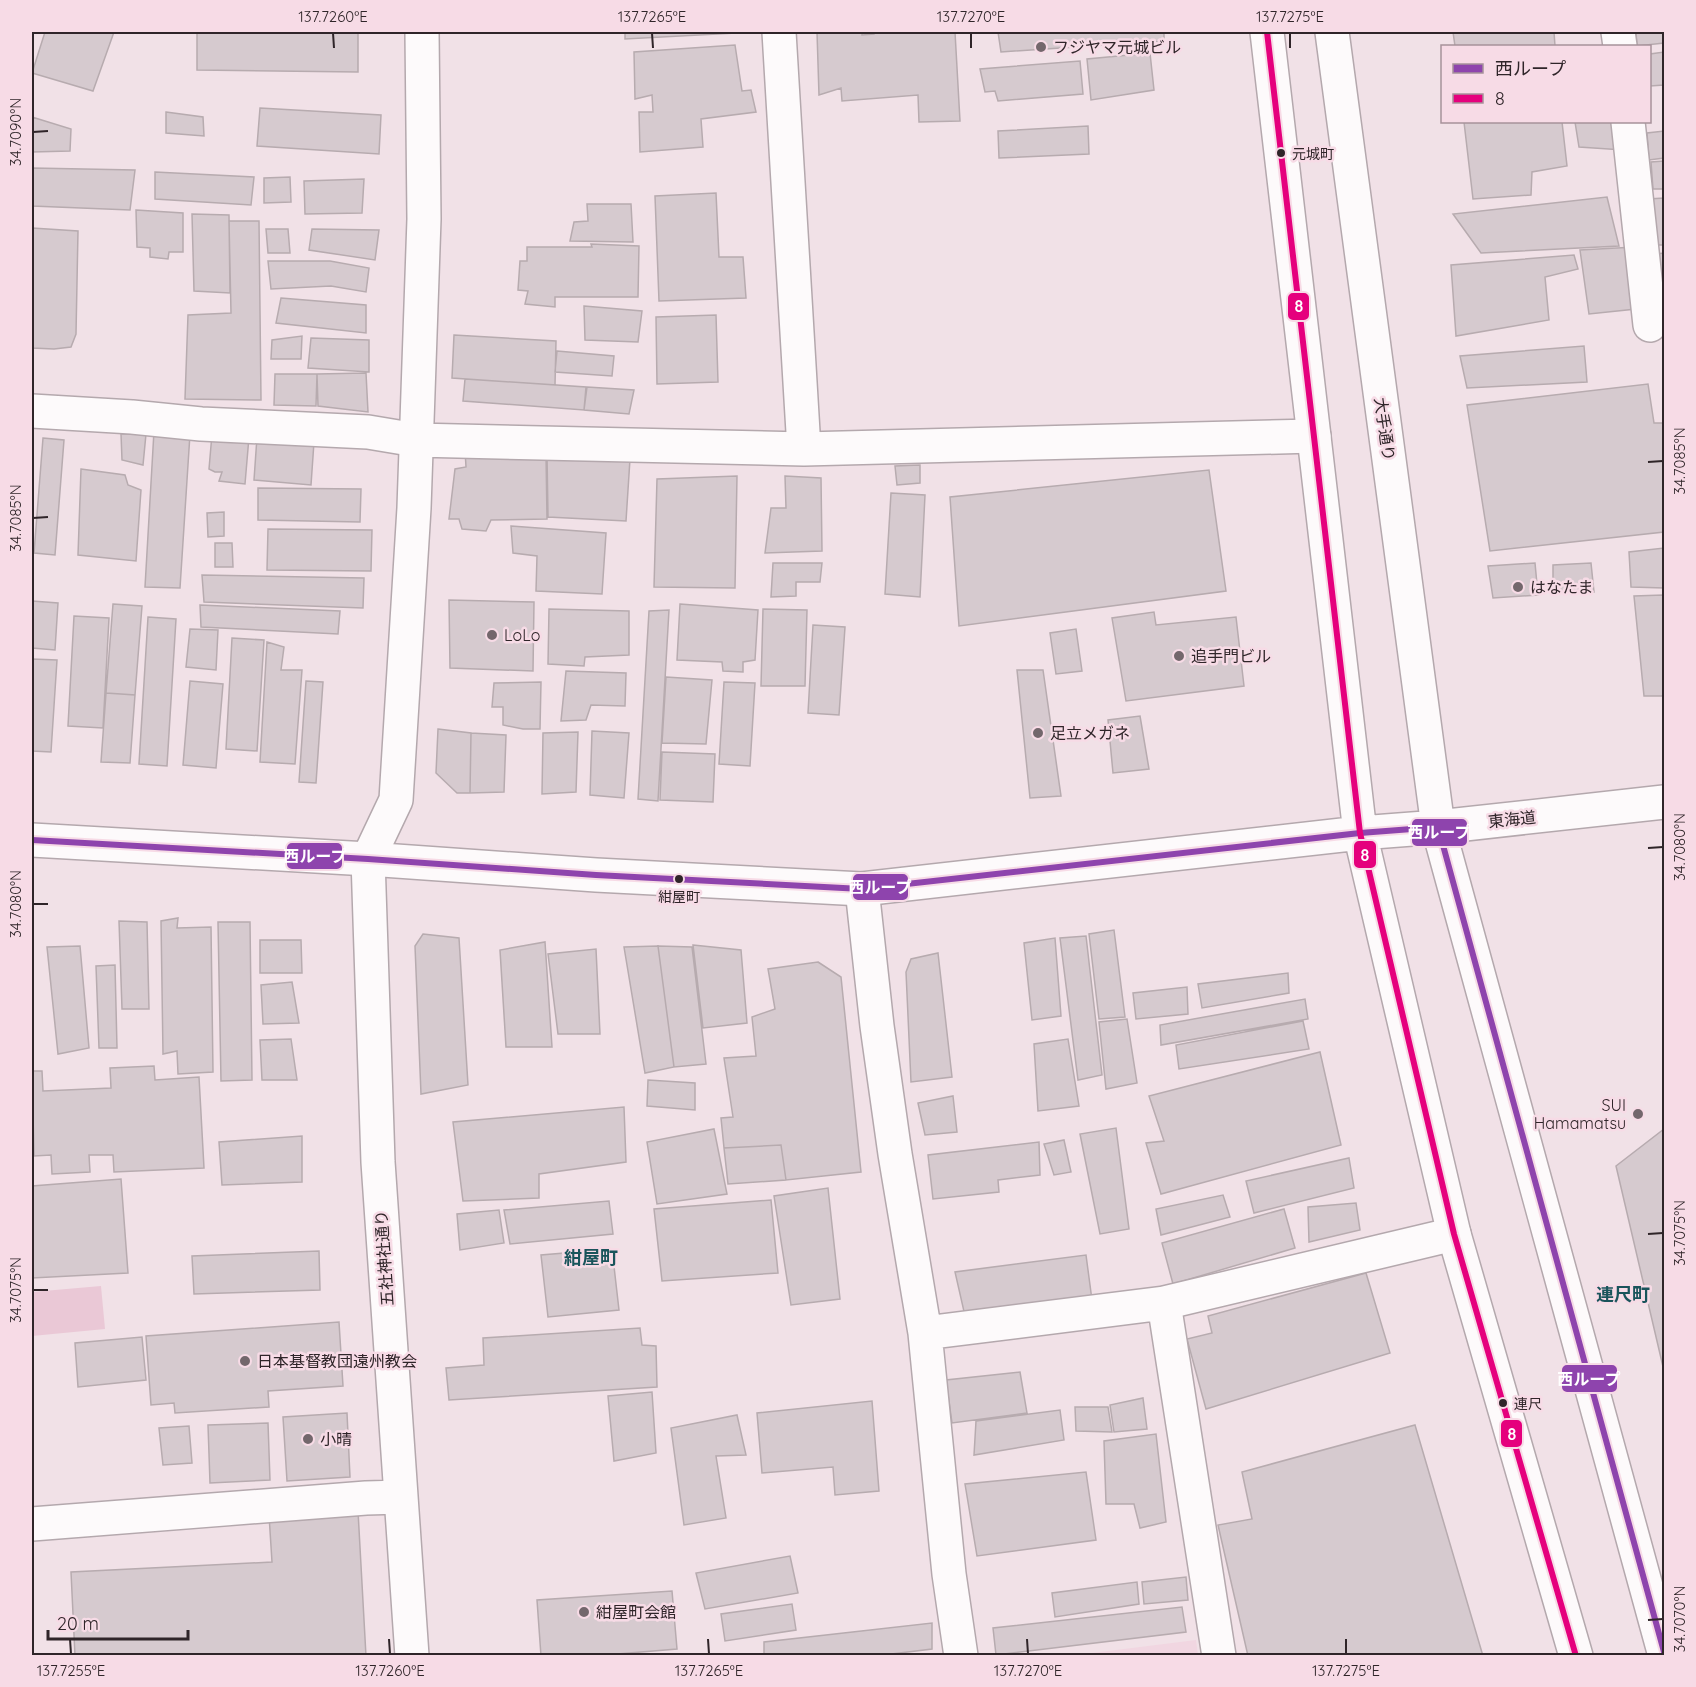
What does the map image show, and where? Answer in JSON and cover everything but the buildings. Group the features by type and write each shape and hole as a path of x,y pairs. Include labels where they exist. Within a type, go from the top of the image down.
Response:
{"main road":[{"path":"368,859 396,800 414,508 424,219 422,32"},
{"path":"779,32 804,449"},
{"path":"1267,32 1360,833 1454,1234 1576,1656"},
{"name":"大手通り","path":"1332,32 1438,827 1665,1652"},
{"path":"1628,123 1650,325"},
{"path":"32,411 201,424 368,432 416,440 804,449 1314,436"},
{"name":"東海道","path":"32,840 862,889 1360,833 1438,827 1665,802"},
{"name":"五社神社通り","path":"368,859 378,1162 412,1656"},
{"path":"862,889 878,1038 925,1333 949,1574 961,1656"},
{"path":"925,1333 1164,1303 1454,1234"},
{"path":"1164,1303 1220,1656"},
{"path":"32,1524 401,1497"}],"shaded area":[{"path":"101,1286 105,1329 32,1336 32,1292"},
{"path":"1196,1640 1198,1655 1076,1655"}],"transit line":[{"name":"8","path":"1267,32 1360,833 1454,1234 1576,1656"},
{"name":"西ループ","path":"32,840 862,889 1360,833 1438,827 1664,1652"}],"place":[{"name":"フジヤマ元城ビル","path":"1041,47"},
{"name":"元城町","path":"1281,153"},
{"name":"はなたま","path":"1518,587"},
{"name":"LoLo","path":"492,635"},
{"name":"追手門ビル","path":"1179,656"},
{"name":"足立メガネ","path":"1038,733"},
{"name":"紺屋町","path":"679,879"},
{"name":"SUI Hamamatsu","path":"1638,1114"},
{"name":"日本基督教団遠州教会","path":"245,1361"},
{"name":"連尺","path":"1503,1403"},
{"name":"小晴","path":"308,1439"},
{"name":"紺屋町会館","path":"584,1612"}],"district":[{"name":"紺屋町","path":"591,1258"},
{"name":"連尺町","path":"1623,1295"}]}
